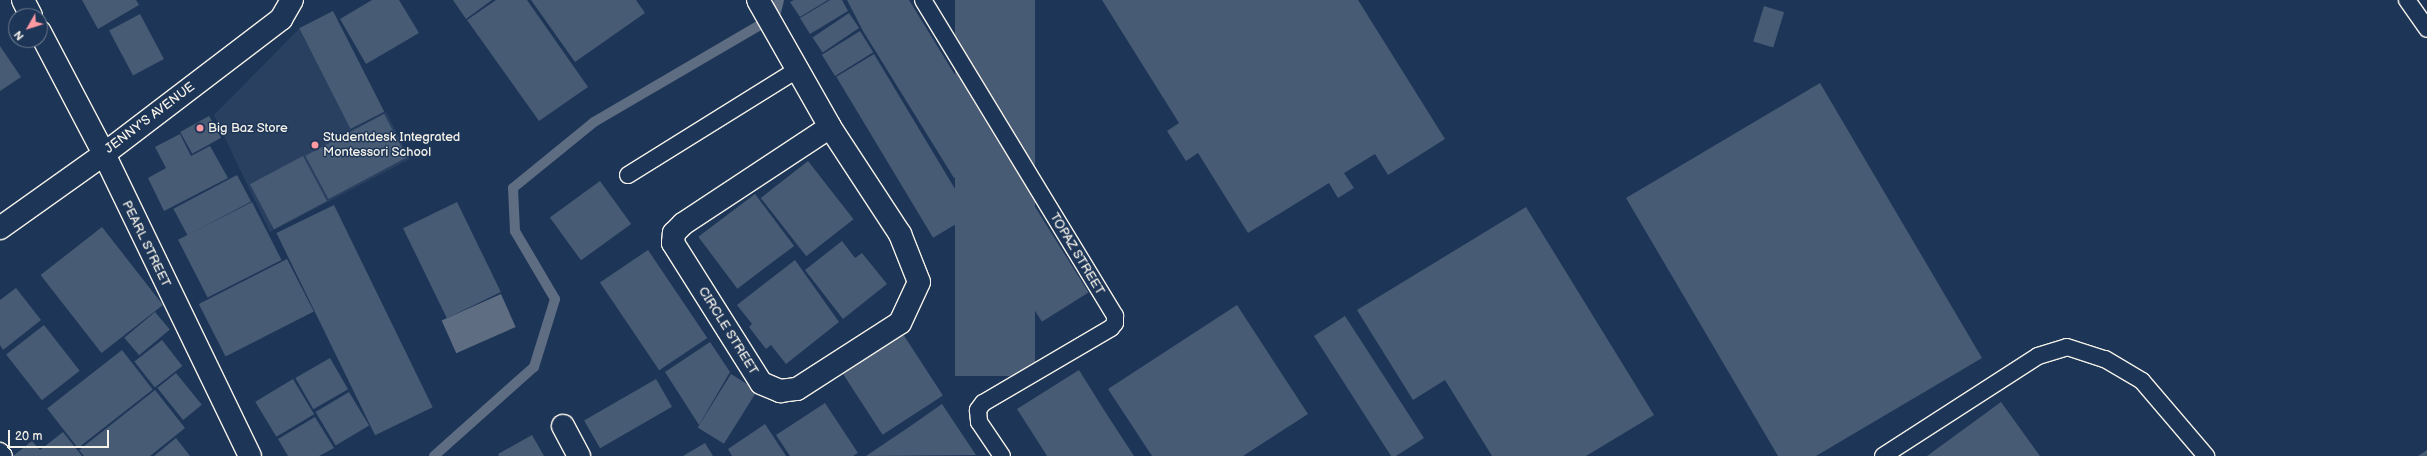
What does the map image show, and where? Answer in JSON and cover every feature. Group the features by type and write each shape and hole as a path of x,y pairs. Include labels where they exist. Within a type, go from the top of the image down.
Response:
{"street":[{"name":"JENNY'S AVENUE","path":"0,228 104,154 281,19 292,0"},
{"name":"CIRCLE STREET","path":"758,0 830,127 900,234 919,282 900,323 798,389 780,391 761,383 673,243 674,233 683,224 830,127"},
{"name":"PEARL STREET","path":"48,47 104,154 250,456"},
{"path":"563,426 579,456"}],"lane":[{"name":"TOPAZ STREET","path":"923,0 1114,316 1115,323 1111,328 983,403 978,410 979,422 1002,456"},
{"path":"2407,0 2427,29"},
{"path":"628,175 797,70"},
{"path":"1883,456 2038,356 2067,347 2105,359 2142,381 2206,456"},
{"path":"0,451 4,456"}],"shaded area":[{"name":"Studentdesk Integrated Montessori School","path":"299,29 351,130 386,112 410,159 270,232 214,115"},
{"path":"501,294 516,327 456,353 442,320"}],"building":[{"path":"82,0 136,0 139,5 98,29"},
{"path":"372,0 399,0 419,33 366,64 340,19"},
{"path":"453,0 492,0 466,19"},
{"path":"496,0 527,0 588,87 539,121 467,20"},
{"path":"531,0 636,0 645,13 575,62"},
{"path":"794,0 828,0 800,17 790,2"},
{"path":"830,0 842,0 848,11 810,34 800,18"},
{"path":"847,0 909,0 1001,150 954,178 863,31"},
{"path":"955,0 1035,0 1035,376 955,376"},
{"path":"1102,0 1358,0 1445,139 1388,175 1375,154 1344,173 1354,188 1338,198 1329,183 1248,233 1198,153 1186,161 1167,131 1179,123"},
{"path":"1764,6 1784,12 1773,48 1753,41"},
{"path":"333,11 384,112 350,129 299,28"},
{"path":"849,13 859,28 823,53 813,38"},
{"path":"140,14 164,59 133,75 109,30"},
{"path":"860,31 873,52 835,76 822,55"},
{"path":"0,46 21,77 0,91"},
{"path":"874,54 971,215 933,238 836,77"},
{"path":"1820,83 1982,358 1816,456 1778,456 1626,198"},
{"path":"384,114 407,157 328,199 305,156"},
{"path":"209,116 221,138 192,154 180,132"},
{"path":"180,134 191,156 210,146 228,178 164,211 148,178 166,168 155,147"},
{"path":"303,156 327,201 274,229 250,184"},
{"path":"808,161 854,219 806,256 761,198"},
{"path":"237,175 251,201 188,235 173,209"},
{"path":"1017,178 1089,292 1042,322 970,207"},
{"path":"600,181 631,224 581,260 550,217"},
{"path":"755,194 794,246 737,289 698,237"},
{"path":"252,202 282,260 208,298 178,240"},
{"path":"457,202 501,292 447,318 403,228"},
{"path":"334,205 433,407 375,435 276,233"},
{"path":"1526,207 1654,415 1586,456 1492,456 1445,380 1413,400 1357,310"},
{"path":"102,227 163,305 101,353 41,275"},
{"path":"842,241 855,258 862,253 887,284 843,319 805,270"},
{"path":"648,250 707,338 659,370 600,282"},
{"path":"287,259 314,312 226,357 199,304"},
{"path":"795,260 839,322 786,364 771,345 766,349 749,327 752,324 737,305"},
{"path":"16,288 41,320 3,350 0,345 0,300"},
{"path":"1237,305 1308,414 1243,456 1152,456 1108,389"},
{"path":"155,312 170,330 139,355 124,338"},
{"path":"1345,316 1424,438 1396,456 1391,456 1314,336"},
{"path":"44,325 80,371 42,400 6,355"},
{"path":"901,331 943,396 883,435 841,370"},
{"path":"162,340 182,366 155,388 134,362"},
{"path":"710,342 730,372 699,425 665,372"},
{"path":"122,350 153,389 78,448 47,408"},
{"path":"330,358 348,389 313,409 295,378"},
{"path":"1079,370 1134,456 1047,456 1017,409"},
{"path":"176,373 202,405 183,420 157,388"},
{"path":"731,374 757,390 724,444 698,427"},
{"path":"293,379 314,414 276,437 255,402"},
{"path":"656,379 672,407 600,448 584,421"},
{"path":"155,390 185,428 150,456 84,456 79,450"},
{"path":"349,392 369,425 336,446 316,412"},
{"path":"2001,402 2040,456 1927,456"},
{"path":"825,403 858,453 853,456 790,456 776,435"},
{"path":"942,404 976,455 866,456 912,425"},
{"path":"315,417 334,448 319,456 288,456 278,439"},
{"path":"765,424 786,456 732,456 728,449"},
{"path":"63,432 82,456 13,456 32,441 40,450"},
{"path":"532,435 544,456 499,456 498,454"},
{"path":"176,438 190,456 154,456"},
{"path":"705,443 713,456 683,456"},
{"path":"2427,450 2427,456 2418,456"}],"waterway":[{"path":"775,16 779,0"},
{"path":"434,456 534,367 555,299 515,231 513,188 594,122 758,26"}],"place":[{"name":"Big Baz Store","path":"200,128"},
{"name":"Studentdesk Integrated Montessori School","path":"315,145"}]}
